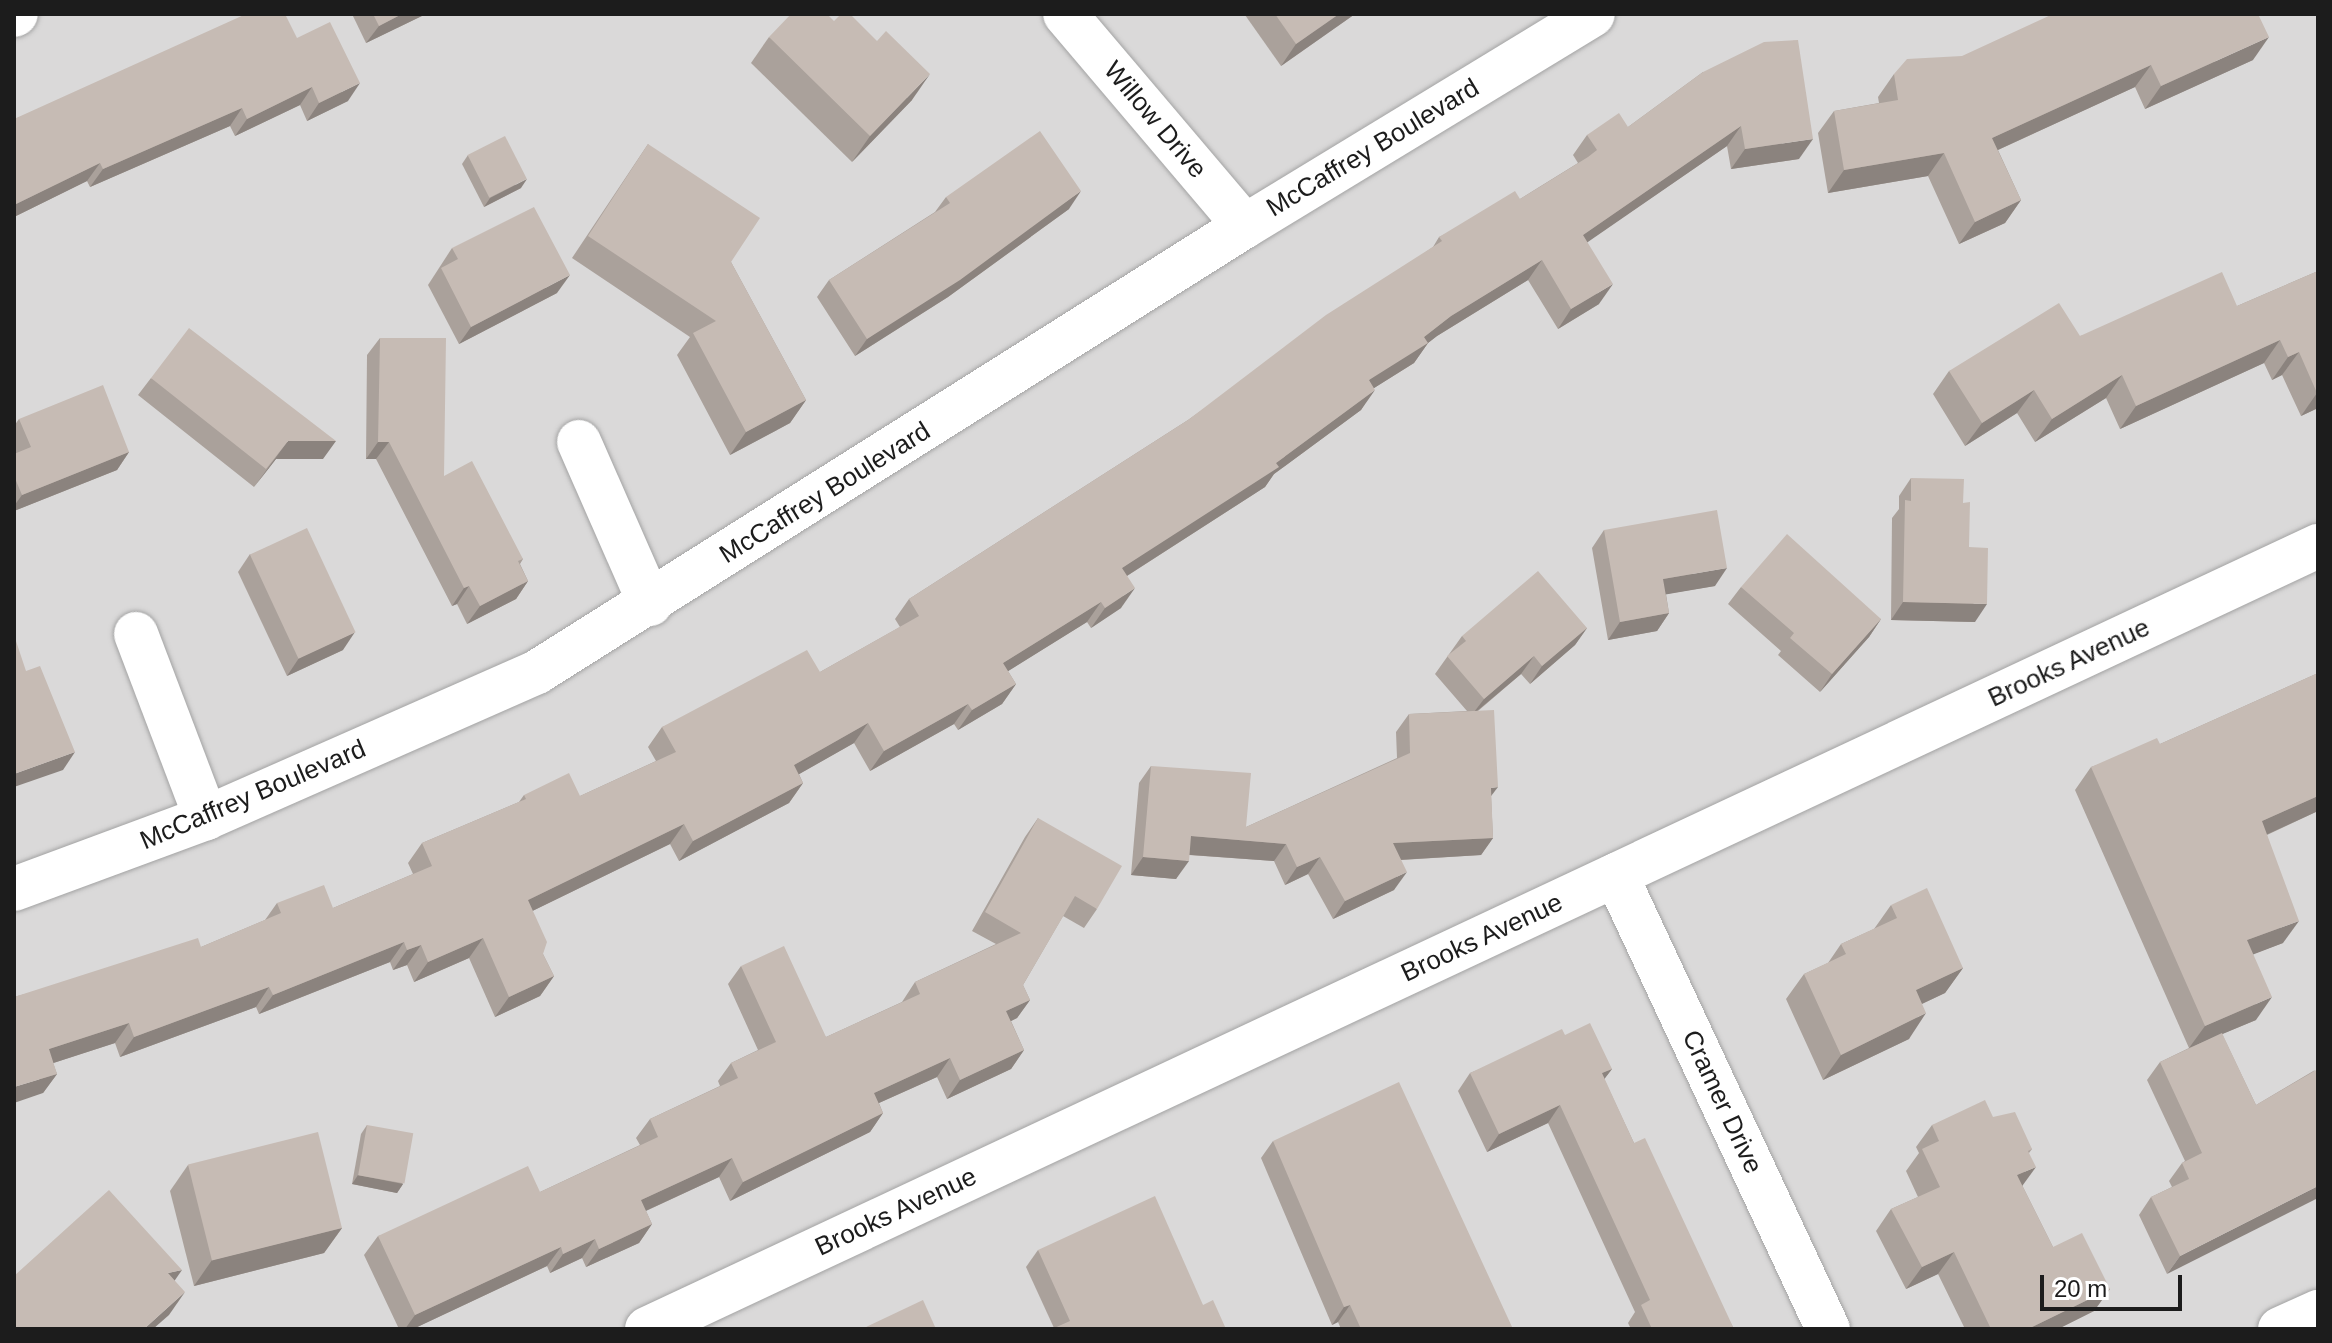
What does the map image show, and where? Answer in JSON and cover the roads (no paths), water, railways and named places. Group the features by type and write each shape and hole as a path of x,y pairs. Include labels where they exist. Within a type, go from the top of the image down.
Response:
{"street":[{"name":"Willow Drive","path":"1065,14 1245,226"},
{"name":"McCaffrey Boulevard","path":"14,889 206,818 537,672 650,604 1245,226 1593,14"},
{"path":"579,442 650,604"},
{"name":"Brooks Avenue","path":"647,1329 692,1319 1616,875 2318,546"},
{"path":"136,634 206,818"},
{"name":"Cramer Drive","path":"1616,875 1828,1329"},
{"path":"2280,1329 2318,1312"}]}
